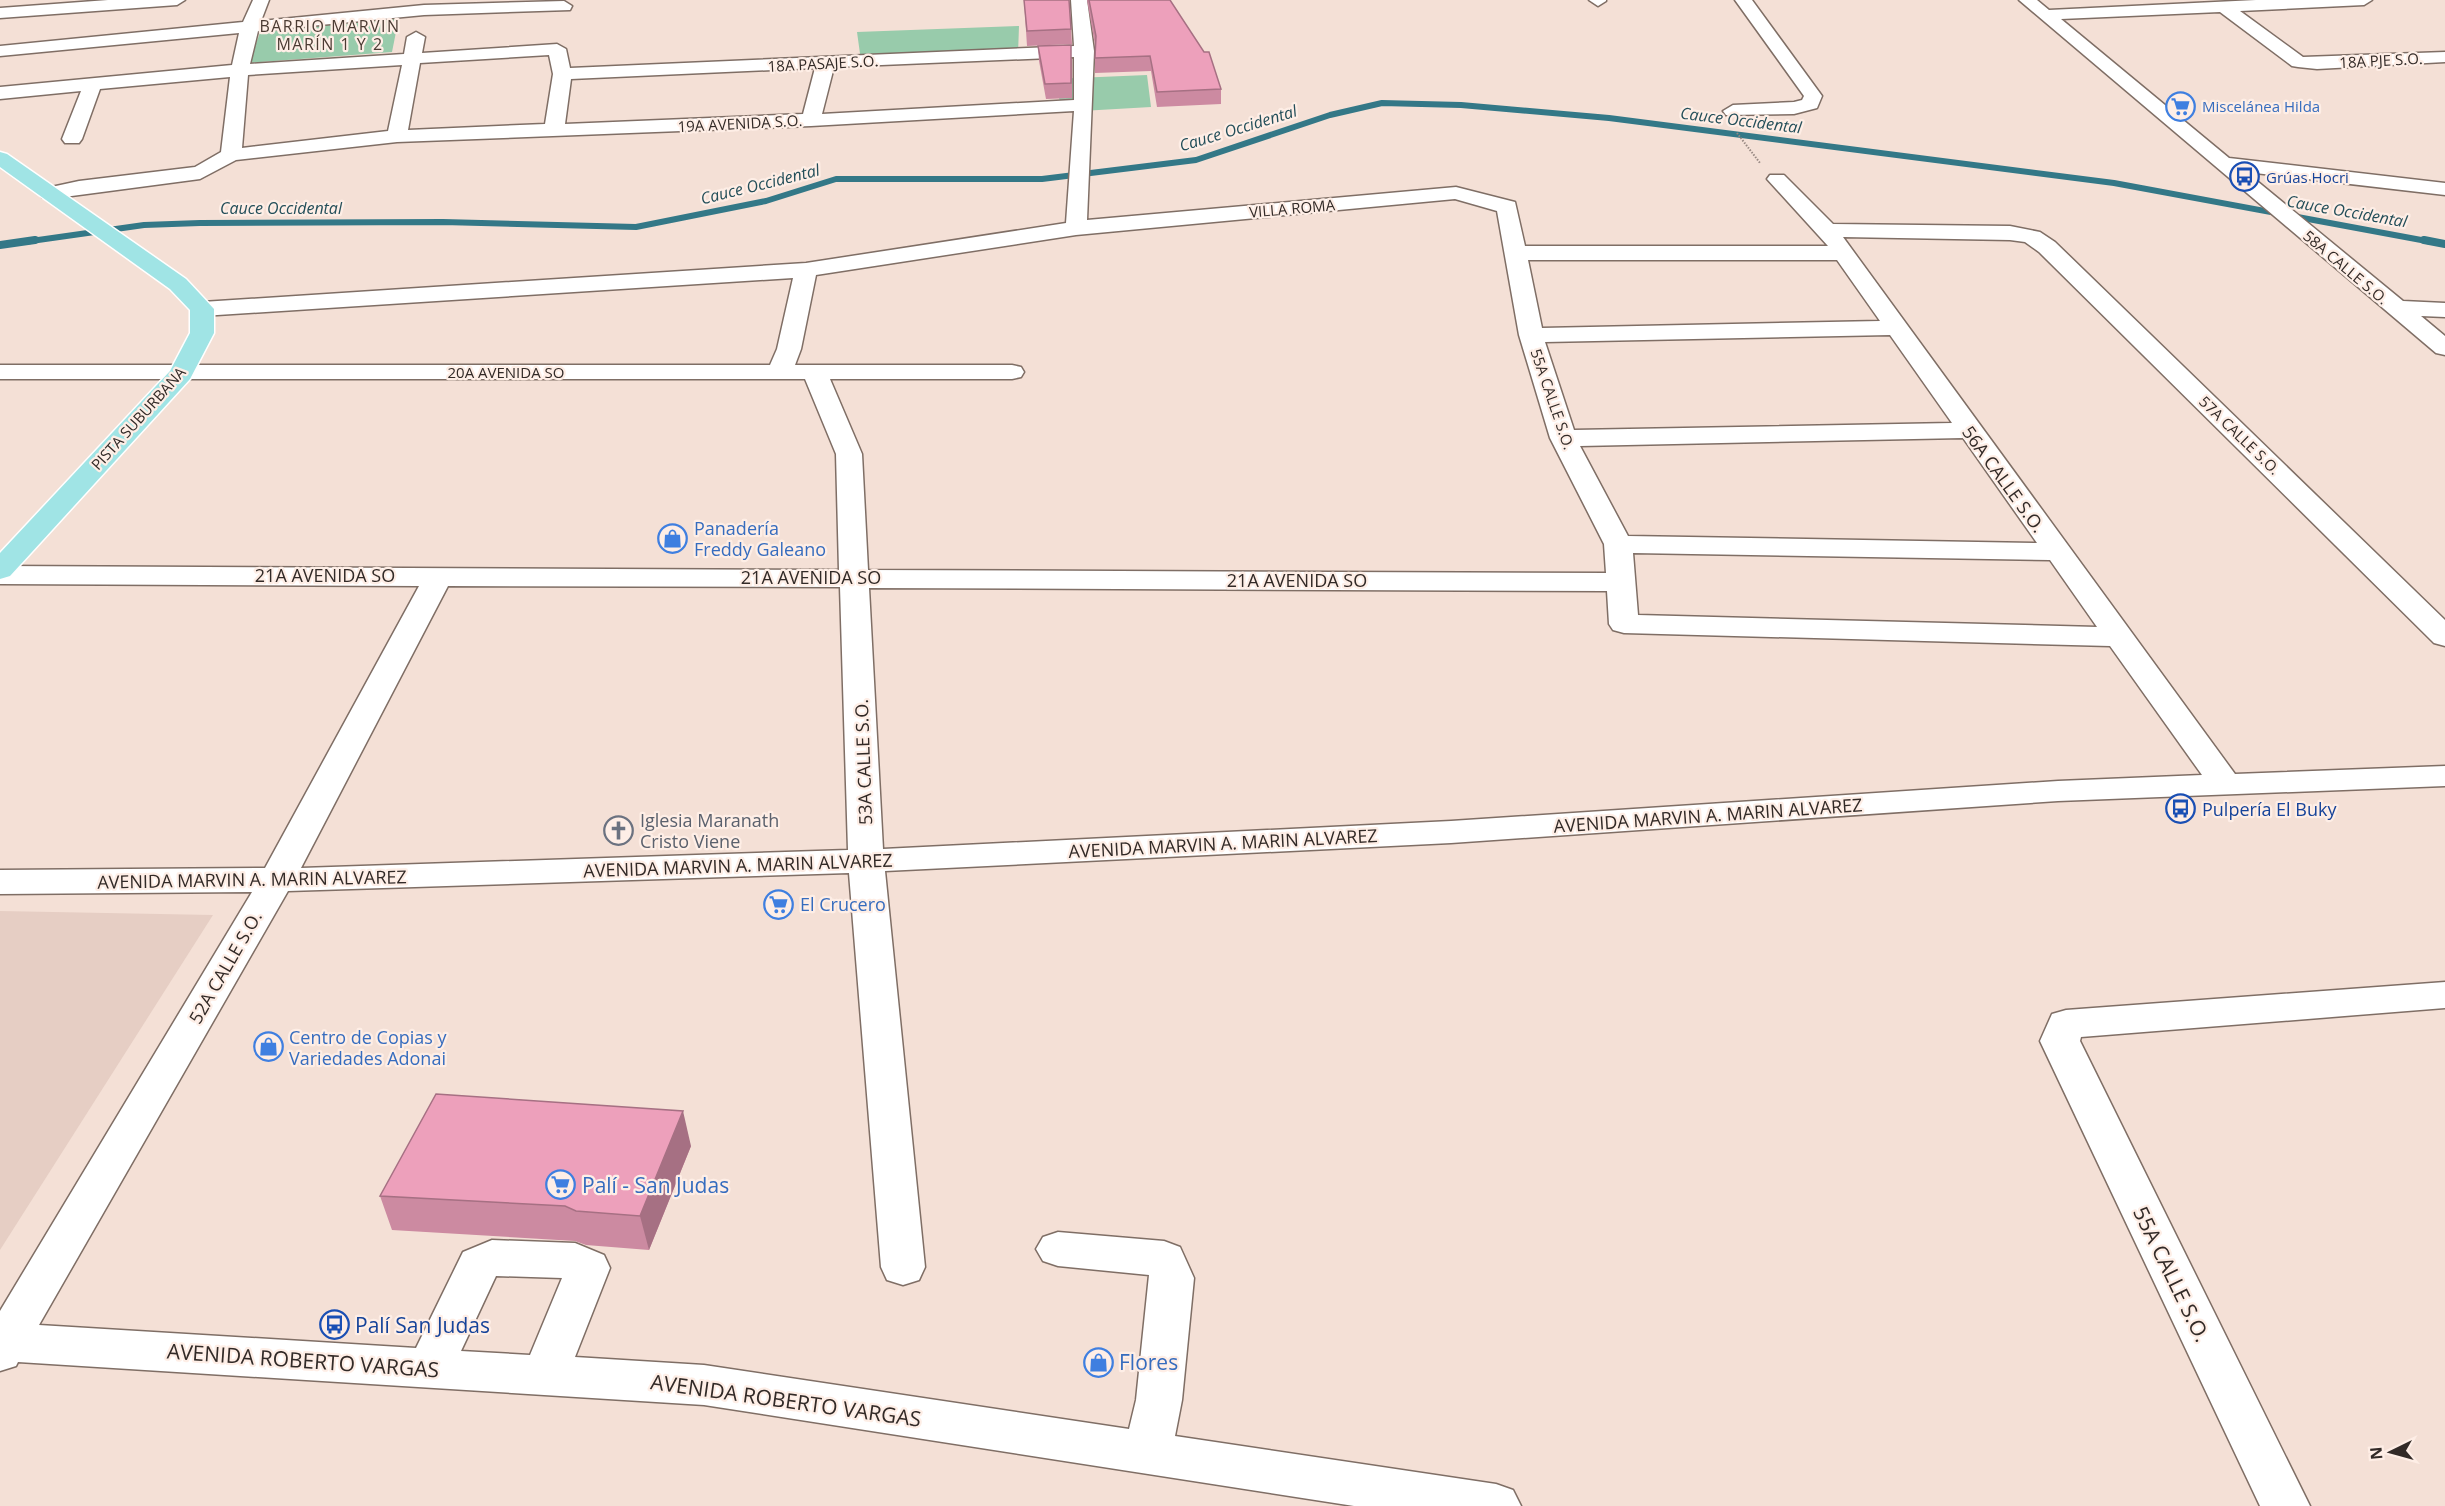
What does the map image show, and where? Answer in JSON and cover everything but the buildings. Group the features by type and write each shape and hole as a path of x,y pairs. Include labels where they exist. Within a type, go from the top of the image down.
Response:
{"main road":[{"path":"0,158 178,284 202,309"},
{"name":"PISTA SUBURBANA","path":"0,570 181,374 202,333 202,309"}],"street":[{"path":"0,13 136,1 177,0"},
{"path":"49,193 79,186 200,173 231,155 240,70 248,26 261,0"},
{"path":"1076,228 1083,161 1085,51 1079,0"},
{"path":"1733,119 1809,104 1813,96 1743,0"},
{"name":"58A CALLE S.O.","path":"2027,0 2445,348"},
{"path":"2045,15 2364,0"},
{"path":"116,39 136,1"},
{"path":"0,51 426,5 565,3 557,49 562,74 555,131"},
{"path":"397,136 410,58 426,5"},
{"name":"18A PJE S.O.","path":"2224,7 2298,62 2316,64 2445,57"},
{"path":"0,93 240,70 557,49"},
{"name":"18A PASAJE S.O.","path":"562,74 1085,51"},
{"path":"811,120 826,63"},
{"path":"72,139 93,84"},
{"name":"19A AVENIDA S.O.","path":"231,155 397,136 811,120 1083,105"},
{"path":"2221,163 2445,189"},
{"name":"56A CALLE S.O.","path":"1778,179 1834,241 2225,784"},
{"name":"VILLA ROMA","path":"202,309 807,270 1076,228 1456,193 1507,207"},
{"name":"55A CALLE S.O.","path":"1507,207 1531,335 1563,438 1618,544 1624,624 2118,637"},
{"name":"57A CALLE S.O.","path":"1834,241 2010,233 2032,237 2055,255 2445,637"},
{"path":"1516,253 1834,241"},
{"path":"780,371 789,350 807,270"},
{"path":"2397,308 2445,310"},
{"path":"1531,335 1895,328"},
{"name":"53A CALLE S.O.","path":"814,371 849,454 866,861 903,1267"},
{"name":"20A AVENIDA SO","path":"0,372 181,374 1012,372"},
{"path":"1563,438 1969,430"},
{"path":"1618,544 2057,552"},
{"name":"21A AVENIDA SO","path":"0,575 439,575 1622,582"},
{"name":"52A CALLE S.O.","path":"2,1345 277,880 439,575"},
{"name":"AVENIDA MARVIN A. MARIN ALVAREZ","path":"0,882 277,880 866,861 1451,832 2058,791 2445,776"},
{"name":"55A CALLE S.O.","path":"2285,1506 2060,1041 2066,1024 2440,1002"},
{"path":"1058,1249 1164,1258 1172,1278 1159,1400 1148,1453"},
{"path":"430,1367 479,1264 492,1258 575,1261 588,1268 545,1375"},
{"name":"AVENIDA ROBERTO VARGAS","path":"2,1345 430,1367 704,1385 1496,1506"}],"path":[{"path":"1733,119 1752,157"}],"shaded area":[{"path":"0,911 213,915 0,1250"}],"green space":[{"path":"399,17 392,52 249,63 262,27"},
{"path":"1019,26 1018,54 861,61 857,32"},
{"path":"1147,75 1151,107 1064,112 1052,79"}],"waterway":[{"name":"Cauce Occidental","path":"24,242 144,225 200,223 443,222 636,227 766,201 836,179 1042,179 1196,160 1330,115 1382,103 1461,105 1609,118 2114,183 2432,242"},
{"name":"Cauce Occidental","path":"0,245 35,240"},
{"name":"Cauce Occidental","path":"2424,240 2445,244"}],"place":[{"name":"Miscelánea Hilda","path":"2181,106"},
{"name":"Grúas Hocri","path":"2245,177"},
{"name":"Panadería Freddy Galeano","path":"673,538"},
{"name":"Pulpería El Buky","path":"2181,809"},
{"name":"Iglesia Maranath Cristo Viene","path":"619,830"},
{"name":"El Crucero","path":"779,904"},
{"name":"Centro de Copias y Variedades Adonai","path":"268,1047"},
{"name":"Palí - San Judas","path":"561,1185"},
{"name":"Palí San Judas","path":"334,1325"},
{"name":"Flores","path":"1098,1362"}],"district":[{"name":"BARRIO MARVIN MARÍN 1 Y 2","path":"330,35"}]}
